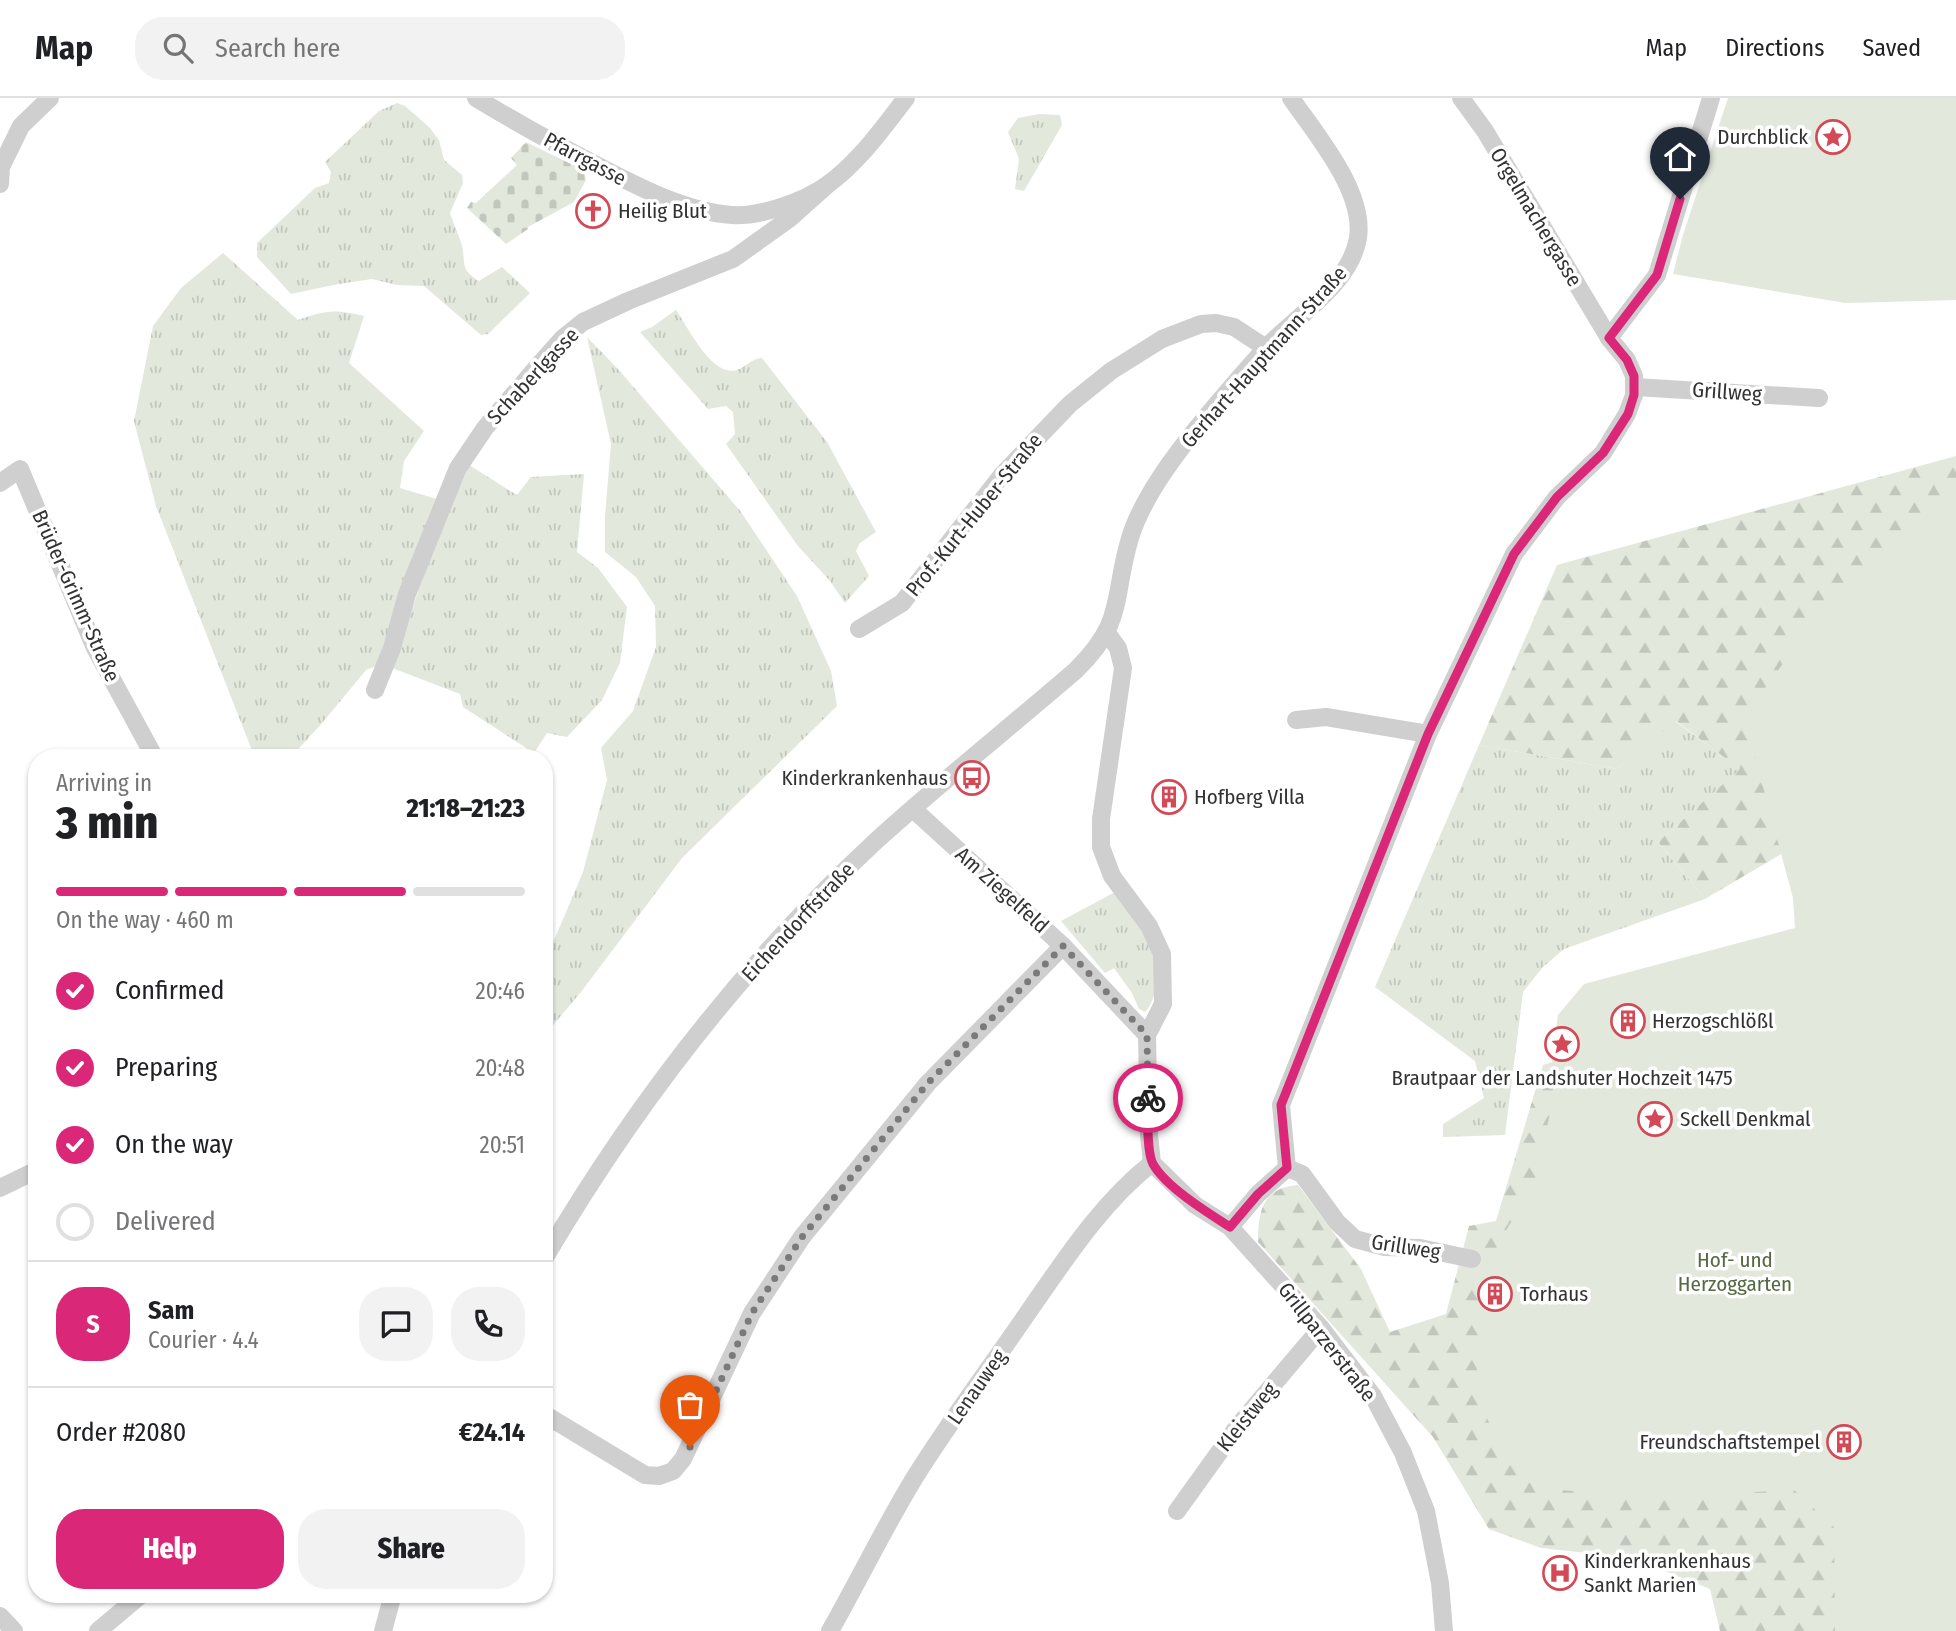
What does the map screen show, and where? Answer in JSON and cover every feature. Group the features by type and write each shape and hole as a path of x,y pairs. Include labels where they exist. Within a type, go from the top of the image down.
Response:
{"street":[{"path":"0,174 22,126 50,98"},
{"name":"Pfarrgasse","path":"476,98 575,155 661,197 733,216 757,214 783,207 827,186 861,154 906,98"},
{"name":"Gerhart-Hauptmann-Straße","path":"1107,633 1117,607 1130,537 1149,496 1188,439 1266,348 1323,296 1341,274 1357,241 1357,208 1346,181 1291,98"},
{"name":"Orgelmachergasse","path":"1461,98 1485,131 1609,338"},
{"path":"1107,633 1118,648 1123,668 1101,819 1101,847 1112,876 1149,926 1162,954 1163,1004 1147,1035 1149,1135 1153,1163 1195,1205 1230,1227 1258,1194 1287,1168 1281,1105 1428,734 1514,554 1557,497 1603,453 1628,414 1635,387 1634,376 1627,360 1609,338 1657,275 1711,98"},
{"name":"Schaberlgasse","path":"375,690 392,648 407,594 458,468 485,428 563,338 583,322 628,301 733,259 789,219 827,186"},
{"name":"Prof.-Kurt-Huber-Straße","path":"859,629 902,603 1002,475 1070,404 1111,371 1161,339 1201,324 1216,323 1234,327 1266,348"},
{"name":"Grillweg","path":"1635,387 1819,398"},
{"name":"Brüder-Grimm-Straße","path":"0,483 20,469 95,648 150,749"},
{"name":"Eichendorffstraße","path":"553,1245 612,1153 717,1009 805,912 877,840 1075,671 1107,633"},
{"path":"1296,720 1326,717 1428,734"},
{"name":"Am Ziegelfeld","path":"913,809 1063,946 1147,1035"},
{"path":"553,1419 645,1475 659,1476 673,1471 690,1447 752,1313 802,1237 928,1083 1063,946"},
{"name":"Lenauweg","path":"830,1631 915,1478 989,1369 1103,1210 1129,1181 1153,1163"},
{"name":"Grillweg","path":"1287,1168 1302,1174 1337,1222 1355,1239 1385,1247 1420,1248 1472,1259"},
{"path":"0,1188 28,1174"},
{"name":"Grillparzerstraße","path":"1230,1227 1321,1328 1373,1396 1426,1511 1440,1583 1444,1631"},
{"name":"Kleistweg","path":"1177,1510 1238,1426 1321,1328"},
{"path":"98,1631 131,1603"},
{"path":"383,1631 391,1603"},
{"path":"0,1616 14,1631"}],"green space":[{"path":"1728,98 1956,98 1956,300 1845,303 1673,274"},
{"path":"397,103 405,106 429,127 439,140 444,160 462,175 463,183 450,213 462,246 466,270 479,281 502,267 530,293 488,334 481,335 424,286 397,285 372,279 291,294 257,257 257,243 315,188 329,183 331,172 325,162 379,111"},
{"path":"1039,114 1060,115 1062,125 1024,191 1015,189 1019,159 1008,132 1018,118"},
{"name":"Heilig Blut","path":"526,142 583,170 586,180 574,202 528,227 506,244 467,208 517,165 511,158"},
{"path":"223,253 298,320 331,312 364,316 349,363 424,431 404,461 400,488 440,500 380,665 366,670 298,749 251,749 156,506 134,421 153,326 181,288"},
{"path":"676,310 702,349 719,366 737,370 755,359 762,358 827,442 876,532 860,543 856,551 869,576 845,603 830,581 798,546 726,444 735,434 733,412 726,406 708,409 640,332"},
{"path":"587,337 618,369 741,512 797,596 831,671 837,706 682,858 553,1025 553,943 583,872 607,780 601,748 633,711 656,647 655,606 636,577 605,552 611,444"},
{"name":"Hof- und Herzoggarten","path":"1956,456 1956,1631 1720,1631 1710,1589 1632,1558 1541,1548 1489,1529 1433,1437 1258,1242 1259,1220 1270,1196 1286,1187 1298,1185 1361,1269 1390,1332 1446,1314 1469,1226 1496,1221 1543,1065 1817,978 1800,843 1705,899 1658,842 1740,769 1676,721 1617,769 1479,745 1557,565"},
{"path":"469,465 517,495 531,477 584,474 577,552 598,568 627,607 620,663 602,700 567,737 547,733 537,749 528,749 463,707 460,694 392,668 422,580"},
{"name":"Hof- und Herzoggarten","path":"1956,480 1956,1631 1835,1631 1834,1527 1794,1490 1711,1494 1671,1501 1562,1490 1518,1462 1494,1436 1484,1410 1475,1357 1486,1279 1497,1246 1535,1181 1553,1100 1552,1056 1558,1015 1584,984 1795,928 1793,898 1744,716 1814,622 1919,532"},
{"path":"1675,721 1741,769 1658,842 1705,899 1564,949 1543,967 1523,992 1505,1135 1443,1137 1443,1124 1484,1098 1475,1061 1375,987 1479,745 1617,769"},
{"path":"1117,891 1143,929 1156,960 1154,993 1145,1012 1139,1009 1132,993 1114,968 1105,973 1061,921"}],"way so far":[{"path":"690,1447 752,1313 802,1237 928,1083 1063,946 1147,1035 1148,1098"}],"place":[{"name":"Durchblick","path":"1833,137"},
{"name":"Heilig Blut","path":"593,211"},
{"name":"Kinderkrankenhaus","path":"972,778"},
{"name":"Hofberg Villa","path":"1169,797"},
{"name":"Herzogschlößl","path":"1628,1021"},
{"name":"Brautpaar der Landshuter Hochzeit 1475","path":"1562,1044"},
{"name":"Sckell Denkmal","path":"1655,1119"},
{"name":"Torhaus","path":"1495,1294"},
{"name":"Freundschaftstempel","path":"1844,1442"},
{"name":"Kinderkrankenhaus Sankt Marien","path":"1560,1573"}],"route":[{"path":"1148,1098 1153,1163 1195,1205 1230,1227 1258,1194 1287,1168 1281,1105 1428,734 1514,554 1557,497 1603,453 1628,414 1634,395 1634,376 1627,360 1609,338 1657,275 1680,199"}]}
